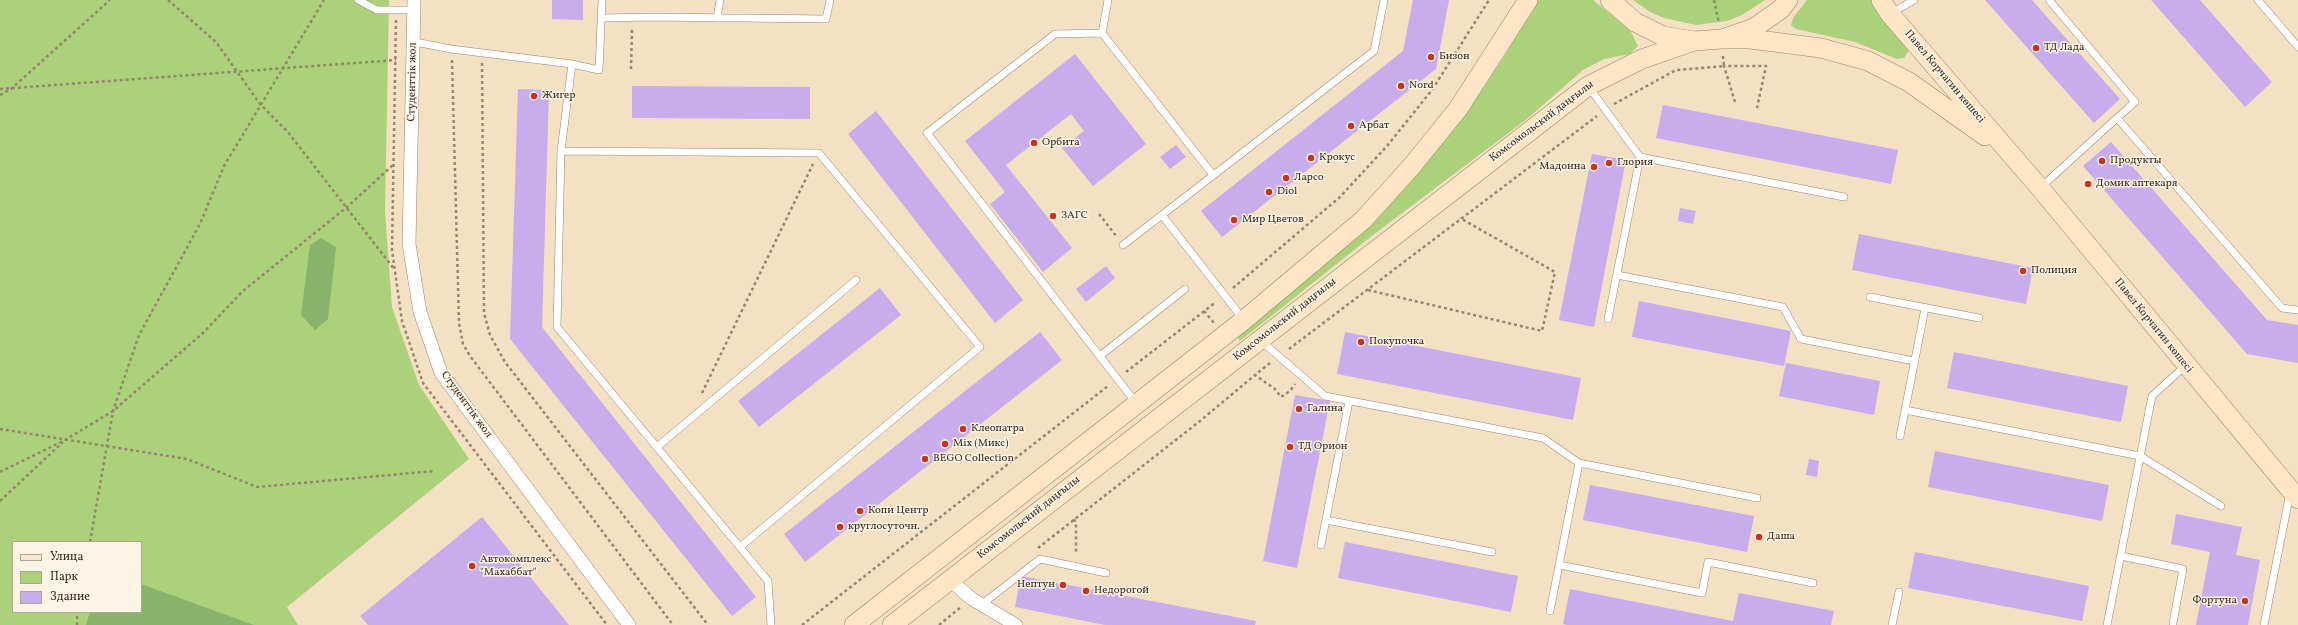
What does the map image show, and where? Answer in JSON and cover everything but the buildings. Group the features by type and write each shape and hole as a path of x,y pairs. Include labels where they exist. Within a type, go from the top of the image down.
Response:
{"street":[{"name":"Комсомольский даңғылы","path":"854,625 1244,320 1363,220 1411,167 1458,109 1528,0"},
{"path":"1610,0 1635,22 1663,36 1694,41 1722,39 1754,28 1781,9 1788,0"},
{"name":"Студенттік жол","path":"414,5 415,42 409,244 420,312 441,373 629,625"},
{"name":"Павел Корчагин көшесі","path":"1886,7 2040,188 2186,366 2296,491"},
{"name":"Павел Корчагин көшесі","path":"1722,39 1750,39 1821,48 1868,61 1909,82 2009,153"},
{"name":"Комсомольский даңғылы","path":"892,625 1588,86 1642,59 1694,41"},
{"path":"936,562 950,580 976,602 1016,625"}],"lane":[{"path":"358,0 377,10 396,10 414,5"},
{"path":"415,42 451,49 572,64 599,70 602,0"},
{"path":"717,18 720,0"},
{"path":"601,18 826,19 830,0"},
{"path":"1108,0 1102,33 1213,176"},
{"path":"1123,245 1374,51 1384,0"},
{"path":"1886,7 1914,0"},
{"path":"2040,188 2136,102 2049,0"},
{"path":"2258,0 2298,47"},
{"path":"1102,33 1054,34 927,133 1137,404"},
{"path":"572,64 561,151 557,327 768,581 771,625"},
{"path":"1588,86 1640,157 1844,197"},
{"path":"2117,118 2282,308 2298,310"},
{"path":"561,151 819,153 980,347 740,547"},
{"path":"1608,319 1640,157"},
{"path":"1162,215 1244,320"},
{"path":"1617,275 1783,307 1801,339 1914,361"},
{"path":"657,447 856,280"},
{"path":"1100,356 1185,289"},
{"path":"1870,297 1979,318"},
{"path":"1900,436 1925,308"},
{"path":"1260,340 1325,396 1543,438 1579,463 1757,498"},
{"path":"2107,625 2152,396 2186,366"},
{"path":"1321,545 1349,401"},
{"path":"1905,410 2140,456 2221,506"},
{"path":"1550,611 1579,463"},
{"path":"2264,625 2296,491"},
{"path":"1326,520 1492,552"},
{"path":"2120,556 2183,569 2172,623"},
{"path":"976,602 1040,559 1106,573"},
{"path":"1559,565 1702,593 1708,562 1813,583"},
{"path":"1892,625 1899,592"}],"path":[{"path":"0,95 11,89 110,0"},
{"path":"168,0 216,42 260,104 287,131 395,270"},
{"path":"90,541 113,411 139,335 200,224 224,166 281,69 324,0"},
{"path":"802,625 1224,295 1340,197 1387,146 1432,90 1489,0"},
{"path":"1714,0 1722,39 1724,66 1735,102"},
{"path":"396,10 392,250 402,321 423,383 607,625"},
{"path":"631,69 633,18"},
{"path":"451,49 459,323 463,344 470,356 673,625"},
{"path":"482,53 484,313 490,334 505,362 708,625"},
{"path":"0,89 396,60"},
{"path":"1032,552 1200,421 1279,356 1605,110 1676,70 1724,66 1766,66 1757,108"},
{"path":"689,420 819,153"},
{"path":"0,472 65,440 113,411 203,333 243,291 347,207 394,165"},
{"path":"1099,214 1123,245"},
{"path":"1368,290 1542,332 1555,272 1460,218"},
{"path":"1255,375 1275,389 1281,397 1294,387 1297,372"},
{"path":"0,429 187,459 257,487 434,471"},
{"path":"0,501 65,440"},
{"path":"1074,519 1076,523 1076,566"},
{"path":"939,625 976,602"},
{"path":"77,613 77,625"}],"green space":[{"path":"0,0 389,0 385,212 392,307 419,385 469,459 287,607 298,625 0,625"},
{"path":"1537,0 1593,0 1630,30 1638,46 1630,54 1604,59 1583,70 1527,119 1373,235 1240,341 1236,335 1337,254 1372,223 1460,122 1504,57"},
{"path":"1633,0 1765,0 1742,15 1727,21 1696,25 1664,18 1650,12"},
{"path":"1807,0 1874,0 1907,45 1908,52 1904,58 1897,59 1855,42 1796,29 1791,25 1793,18"},
{"path":"321,238 336,247 328,319 315,330 301,315 310,245"},
{"path":"142,584 254,625 86,625 90,613 142,613"}],"place":[{"name":"ТД Лада","path":"2036,48"},
{"name":"Бизон","path":"1431,57"},
{"name":"Nord","path":"1401,86"},
{"name":"Жигер","path":"534,96"},
{"name":"Арбат","path":"1351,126"},
{"name":"Орбита","path":"1034,143"},
{"name":"Крокус","path":"1311,158"},
{"name":"Продукты","path":"2102,161"},
{"name":"Глория","path":"1609,163"},
{"name":"Мадонна","path":"1594,167"},
{"name":"Ларсо","path":"1286,178"},
{"name":"Домик аптекаря","path":"2088,184"},
{"name":"Diol","path":"1269,192"},
{"name":"ЗАГС","path":"1053,216"},
{"name":"Мир Цветов","path":"1234,220"},
{"name":"Полиция","path":"2023,271"},
{"name":"Покупочка","path":"1361,342"},
{"name":"Галина","path":"1299,409"},
{"name":"Клеопатра","path":"963,429"},
{"name":"Mix (Микс)","path":"945,444"},
{"name":"ТД Орион","path":"1290,447"},
{"name":"BEGO Collection","path":"925,459"},
{"name":"Копи Центр","path":"860,511"},
{"name":"круглосуточн.","path":"840,527"},
{"name":"Даша","path":"1759,537"},
{"name":"Автокомплекс \"Махаббат\"","path":"472,566"},
{"name":"Нептун","path":"1063,585"},
{"name":"Недорогой","path":"1086,591"},
{"name":"Фортуна","path":"2245,601"}]}
